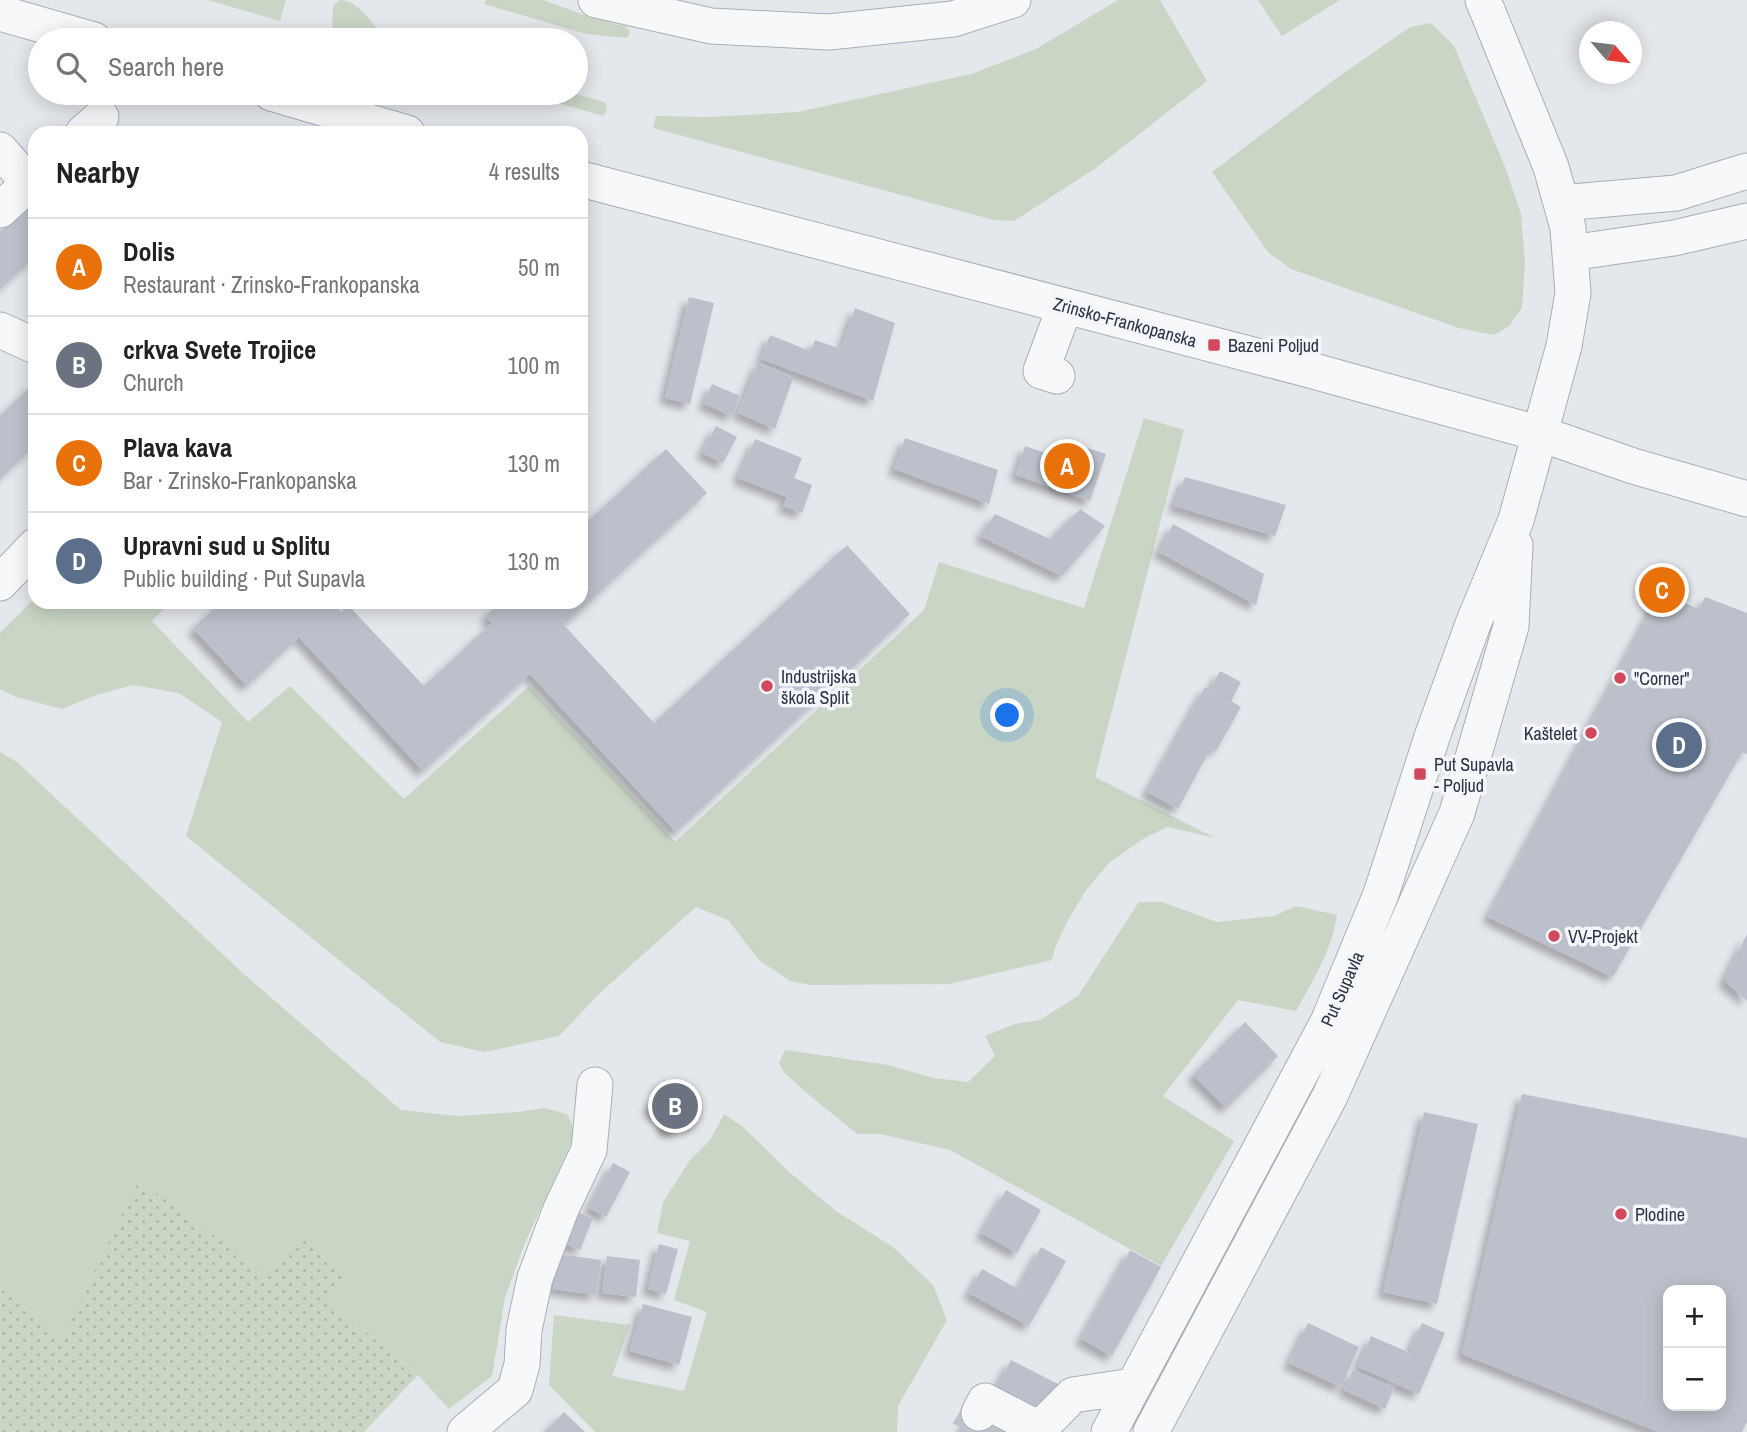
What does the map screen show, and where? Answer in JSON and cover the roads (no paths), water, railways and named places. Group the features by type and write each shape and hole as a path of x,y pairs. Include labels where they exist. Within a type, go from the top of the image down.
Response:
{"street":[{"path":"596,0 711,26 829,32 953,19 1013,0"},
{"name":"Put Supavla","path":"1109,1432 1328,1022 1354,964 1381,894 1433,734 1473,624 1516,520 1564,346 1573,293 1568,228 1551,167 1483,0"},
{"path":"0,13 52,28"},
{"path":"312,105 382,126"},
{"path":"0,150 28,177"},
{"path":"1562,204 1676,193 1747,171"},
{"name":"Zrinsko-Frankopanska","path":"588,181 1541,434 1633,466 1747,499"},
{"path":"0,210 28,185"},
{"path":"1570,253 1674,239 1747,221"},
{"path":"1057,376 1041,371 1065,306"},
{"name":"Put Supavla","path":"1151,1432 1330,1096 1457,813 1511,626 1516,520"},
{"path":"0,583 28,554"},
{"path":"465,1432 514,1390 522,1364 524,1330 535,1278 561,1209 589,1150 595,1085"},
{"path":"979,1413 985,1401 1038,1430 1073,1395 1133,1387"}],"tunnel":[{"path":"968,1432 979,1413"}],"place":[{"name":"Bazeni Poljud","path":"1214,345"},
{"name":"Dolis","path":"1067,466"},
{"name":"Plava kava","path":"1662,590"},
{"name":"\"Corner\"","path":"1620,678"},
{"name":"Industrijska škola Split","path":"767,686"},
{"name":"Kaštelet","path":"1591,733"},
{"name":"Upravni sud u Splitu","path":"1679,745"},
{"name":"Put Supavla - Poljud","path":"1420,774"},
{"name":"VV-Projekt","path":"1554,936"},
{"name":"crkva Svete Trojice","path":"675,1106"},
{"name":"Plodine","path":"1621,1214"}]}
